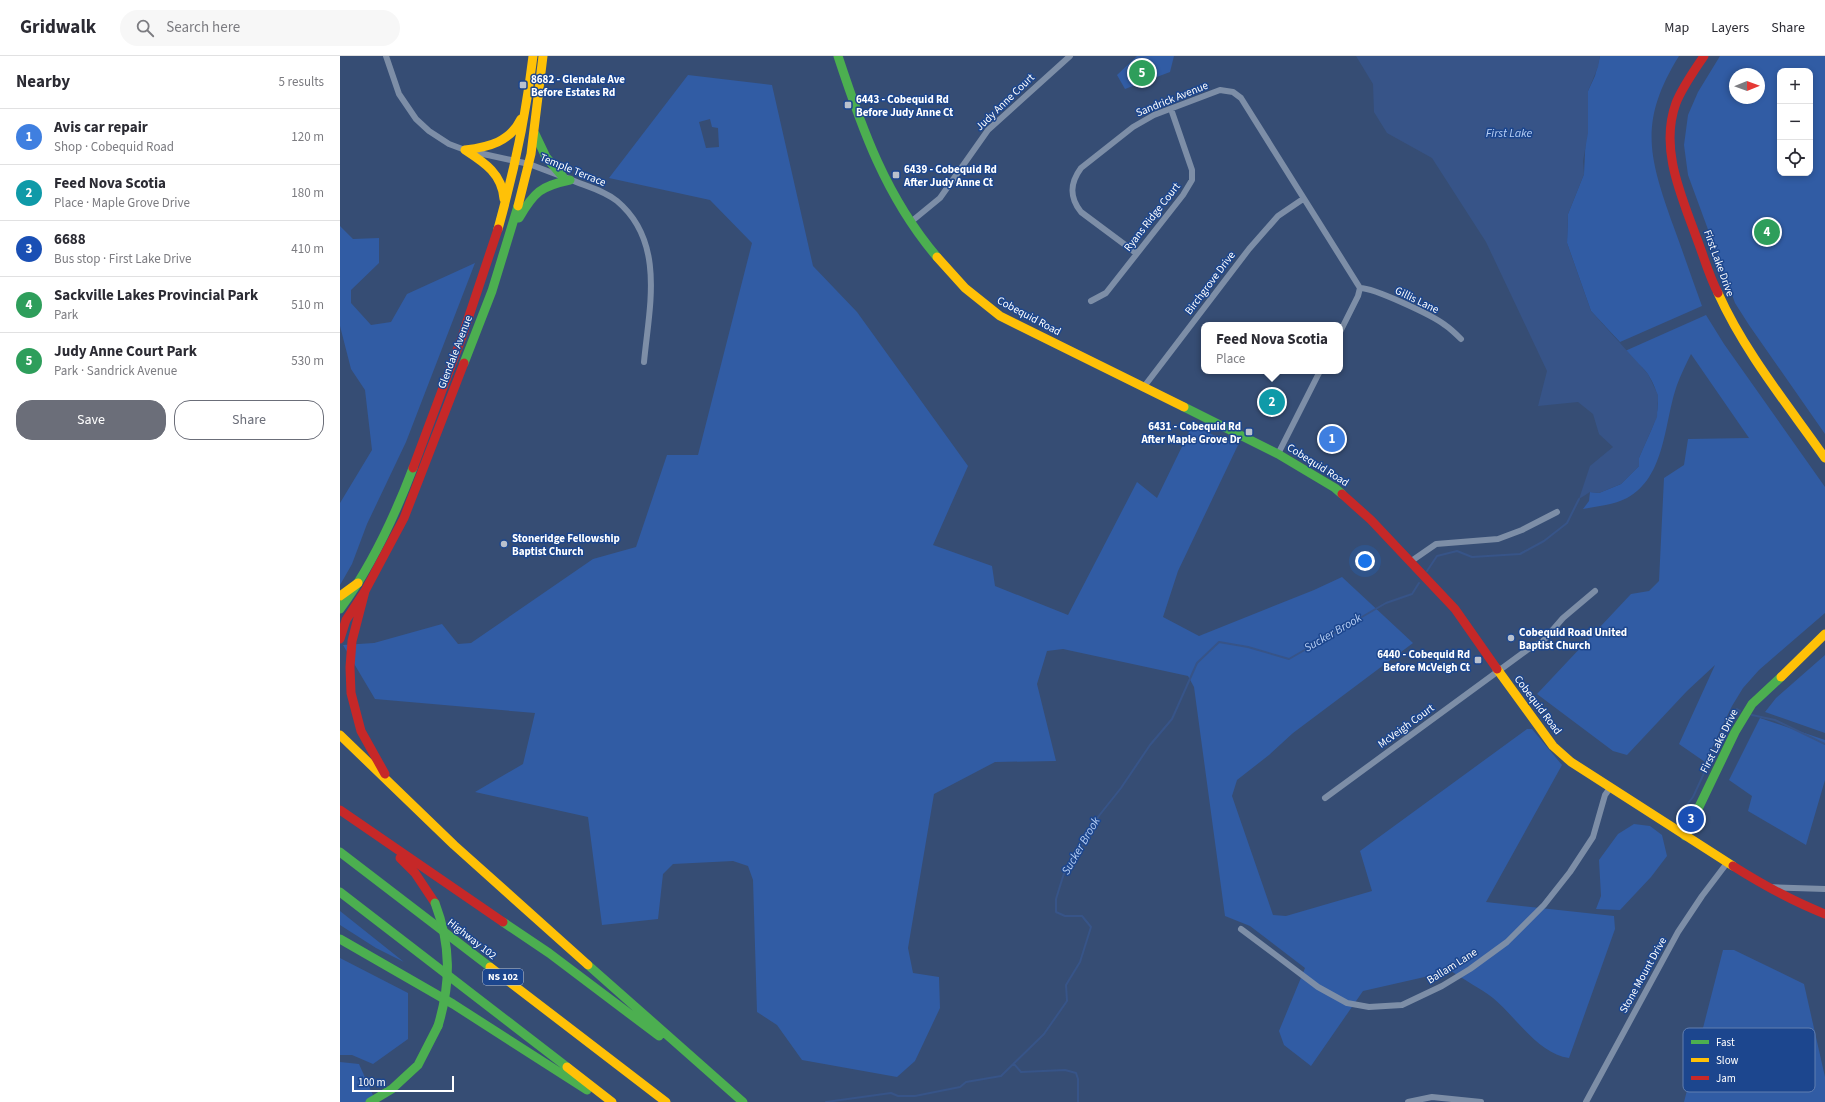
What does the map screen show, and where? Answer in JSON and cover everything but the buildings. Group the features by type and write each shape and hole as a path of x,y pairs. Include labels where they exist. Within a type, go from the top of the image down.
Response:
{"main road":[{"name":"Glendale Avenue","path":"340,609 358,583 397,512 451,368 504,211 516,161 533,56"},
{"name":"Glendale Avenue","path":"340,639 346,620 365,591 404,518 492,291 512,230 529,164 543,56"},
{"name":"Cobequid Road","path":"838,56 864,130 882,173 912,221 948,270 982,304 1000,316 1278,454 1335,488 1371,520 1455,609 1553,746 1571,762 1765,887 1825,914"},
{"name":"First Lake Drive","path":"1704,56 1686,83 1676,104 1672,123 1671,148 1675,178 1716,290 1729,318 1744,342 1825,458"},
{"path":"465,150 487,148 503,142 514,132 526,105"},
{"path":"534,133 542,153 550,165 567,178"},
{"path":"465,150 497,173 503,186 504,211"},
{"path":"512,230 531,197 540,188 546,184 567,178"},
{"path":"340,596 358,583"},
{"path":"365,591 362,609 355,626 352,641 350,666 352,694 358,720 366,741 388,782"},
{"name":"First Lake Drive","path":"1685,836 1735,732 1752,704 1825,634"},
{"path":"340,735 454,845 743,1102"},
{"path":"340,810 549,953 726,1087"},
{"path":"358,823 403,860 415,873 435,903 445,931 450,967 444,1007 438,1026 418,1064 392,1089 370,1102"},
{"name":"Highway 102","path":"340,852 666,1102"},
{"name":"NS 102","path":"340,892 612,1102"},
{"path":"340,939 453,1004 605,1102"}],"street":[{"path":"381,56 390,68"},
{"name":"Temple Terrace","path":"386,56 399,94 416,119 428,131 449,144 465,150 529,164 597,189 616,201 628,213 646,244 652,276 644,362"},
{"name":"Judy Anne Court","path":"912,221 940,198 988,130 1070,56"},
{"name":"Sandrick Avenue","path":"1136,253 1081,212 1072,196 1072,186 1075,176 1081,168 1132,127 1154,115 1220,90 1228,90 1238,95 1360,288"},
{"name":"Ryans Ridge Court","path":"1091,301 1106,292 1183,195 1192,180 1192,170 1171,109"},
{"name":"Birchgrove Drive","path":"1143,388 1249,249 1278,216 1303,199"},
{"path":"1343,326 1358,296 1360,288"},
{"name":"Gillis Lane","path":"1360,288 1368,288 1383,294 1444,324 1461,339"},
{"path":"1278,454 1318,374"},
{"path":"1410,562 1436,544 1498,539 1522,530 1557,512"},
{"name":"McVeigh Court","path":"1325,798 1498,671 1538,645 1563,618 1595,591"},
{"name":"Ballam Lane","path":"1241,929 1318,987 1347,1003 1369,1007 1402,1005 1442,986 1470,969 1507,942 1544,905 1570,872 1593,837 1605,795 1610,788"},
{"name":"Stone Mount Drive","path":"1586,1102 1678,932 1702,896 1727,863"},
{"path":"1765,887 1825,889"},
{"path":"1408,1102 1432,1097 1480,1102"}],"shaded area":[{"path":"1137,56 1174,56 1170,72 1125,89 1117,75"},
{"path":"1600,56 1679,56 1666,79 1657,101 1653,121 1652,140 1658,179 1702,306 1620,342 1591,311 1567,243 1568,214 1584,174 1588,91 1595,76"},
{"path":"1720,56 1825,56 1825,434 1735,303 1688,175 1684,145 1688,115 1698,92"},
{"path":"688,75 772,85 813,266 857,312 968,466 933,545 992,566 995,586 1068,615 1137,482 1157,498 1192,426 1238,445 1178,571 1163,617 1199,636 1314,590 1342,577 1413,643 1293,733 1269,755 1237,780 1232,796 1273,915 1286,916 1372,891 1360,851 1527,729 1532,729 1562,765 1486,902 1614,916 1615,929 1569,1058 1547,1050 1528,1034 1493,998 1451,971 1363,991 1311,1066 1284,1045 1279,1031 1305,968 1250,926 1225,916 1194,687 1188,676 1063,649 1047,651 1037,684 1056,761 995,762 934,794 908,948 913,973 939,977 940,1008 915,1061 897,1077 802,1060 777,1025 757,1012 753,880 748,866 733,861 673,864 663,874 658,919 602,925 588,817 475,792 523,764 535,713 375,699 343,645 374,643 442,624 458,644 471,643 593,559 636,547 667,455 698,455 752,243 710,200 609,178","holes":["710,119 712,127 718,128 719,147 706,148 699,122"]},
{"path":"340,226 353,239 379,238 379,263 351,290 351,303 371,325 391,322 407,294 475,263 406,442 367,524 352,564 340,585 340,503 372,450 365,390 351,369 340,326"},
{"path":"1706,315 1724,344 1825,487 1825,613 1759,670 1743,688 1732,706 1705,762 1679,744 1715,665 1687,691 1627,755 1613,751 1537,694 1631,594 1649,591 1659,581 1664,478 1684,465 1688,439 1749,438 1691,354 1677,385 1662,448 1657,463 1649,477 1640,489 1627,498 1611,504 1583,509 1589,501 1590,492 1599,493 1621,484 1639,466 1639,458 1656,416 1658,406 1654,385 1645,370 1625,351"},
{"path":"1825,655 1825,733 1765,712 1776,698"},
{"path":"1760,718 1825,740 1825,780 1806,845 1748,811 1752,796 1729,780"},
{"path":"1634,824 1650,826 1662,835 1667,856 1651,877 1620,910 1596,909 1601,896 1599,860 1618,834"},
{"path":"340,911 404,962 376,948 340,925"},
{"path":"1723,950 1734,950 1804,984 1814,1028 1703,1028"},
{"path":"340,958 408,993 408,1039 373,1064 352,1055 340,1055"},
{"path":"1815,1033 1825,1077 1825,1102 1684,1102 1687,1092 1815,1092"},
{"path":"340,1062 359,1064 376,1102 340,1102"}],"water":[{"name":"First Lake","path":"1356,56 1600,56 1598,67 1588,91 1588,133 1583,161 1584,174 1568,214 1567,243 1591,311 1648,374 1658,395 1657,417 1639,458 1639,466 1621,484 1599,493 1590,492 1579,499 1590,466 1613,447 1599,434 1593,414 1578,402 1538,406 1547,371 1486,242 1432,158 1387,133 1374,112 1373,84"}],"waterway":[{"name":"Sucker Brook","path":"1427,571 1437,556 1457,551 1472,557 1520,554 1544,541 1567,523 1579,499"},
{"name":"Sucker Brook","path":"826,1102 891,1093 898,1096 915,1096 960,1087 966,1082 1001,1076 1044,1034 1067,1001 1066,985 1080,962 1091,927 1082,916 1065,916 1056,912 1056,899 1065,870 1078,853 1098,817 1121,788 1150,745 1172,719 1197,663 1219,642 1248,647 1289,659 1386,603 1412,594 1419,583"},
{"path":"1678,823 1683,810 1693,797 1731,715 1737,709 1740,711"},
{"path":"1752,715 1775,720 1825,744"},
{"path":"1014,1064 1021,1072 1065,1070 1076,1073 1078,1079 1078,1102"}],"traffic: fast":[{"path":"838,56 856,110 877,161 903,211 937,257"},
{"path":"535,134 546,157 563,177"},
{"path":"519,218 529,202 539,192 552,185 570,180"},
{"path":"464,363 492,291 518,206"},
{"path":"1184,407 1278,454 1335,488 1342,494"},
{"path":"340,609 352,593 372,559 390,523 413,468"},
{"path":"1685,836 1735,732 1752,704 1781,677"},
{"path":"340,852 490,967"},
{"path":"340,892 567,1067"},
{"path":"435,903 444,934 447,964 445,995 438,1026"},
{"path":"503,922 549,953 659,1036"},
{"path":"340,939 453,1004 587,1090"},
{"path":"588,965 743,1102"},
{"path":"370,1102 392,1089 418,1065 438,1026"}],"traffic: slow":[{"path":"498,229 519,143 533,56"},
{"path":"518,206 531,154 543,56"},
{"path":"465,150 498,142 511,133 521,119"},
{"path":"465,150 486,165 496,176 503,190 504,199"},
{"path":"937,257 965,288 1000,316 1184,407"},
{"path":"1718,293 1754,358 1825,458"},
{"path":"340,596 358,583"},
{"path":"1781,677 1825,634"},
{"path":"1497,669 1553,746 1571,762 1733,866"},
{"path":"340,735 454,845 588,965"},
{"path":"490,967 666,1102"},
{"path":"567,1067 612,1102"}],"traffic: jam":[{"path":"1704,56 1685,85 1676,103 1671,120 1671,155 1679,190 1709,273 1718,293"},
{"path":"413,468 462,337 498,229"},
{"path":"340,639 346,620 365,591 404,518 464,363"},
{"path":"1342,494 1371,520 1455,609 1497,669"},
{"path":"365,591 352,641 350,667 351,693 361,731 385,774"},
{"path":"340,810 503,922"},
{"path":"400,858 415,873 435,903"},
{"path":"1733,866 1755,880 1801,904 1825,914"}],"place":[{"name":"Judy Anne Court Park","path":"1142,73"},
{"name":"8682 - Glendale Ave Before Estates Rd","path":"523,85"},
{"name":"6443 - Cobequid Rd Before Judy Anne Ct","path":"848,105"},
{"name":"6439 - Cobequid Rd After Judy Anne Ct","path":"896,175"},
{"name":"Sackville Lakes Provincial Park","path":"1767,232"},
{"name":"Feed Nova Scotia","path":"1272,402"},
{"name":"6431 - Cobequid Rd After Maple Grove Dr","path":"1249,432"},
{"name":"Avis car repair","path":"1332,439"},
{"name":"Stoneridge Fellowship Baptist Church","path":"504,544"},
{"name":"Cobequid Road United Baptist Church","path":"1511,638"},
{"name":"6440 - Cobequid Rd Before McVeigh Ct","path":"1478,660"},
{"name":"6688","path":"1691,819"}]}
